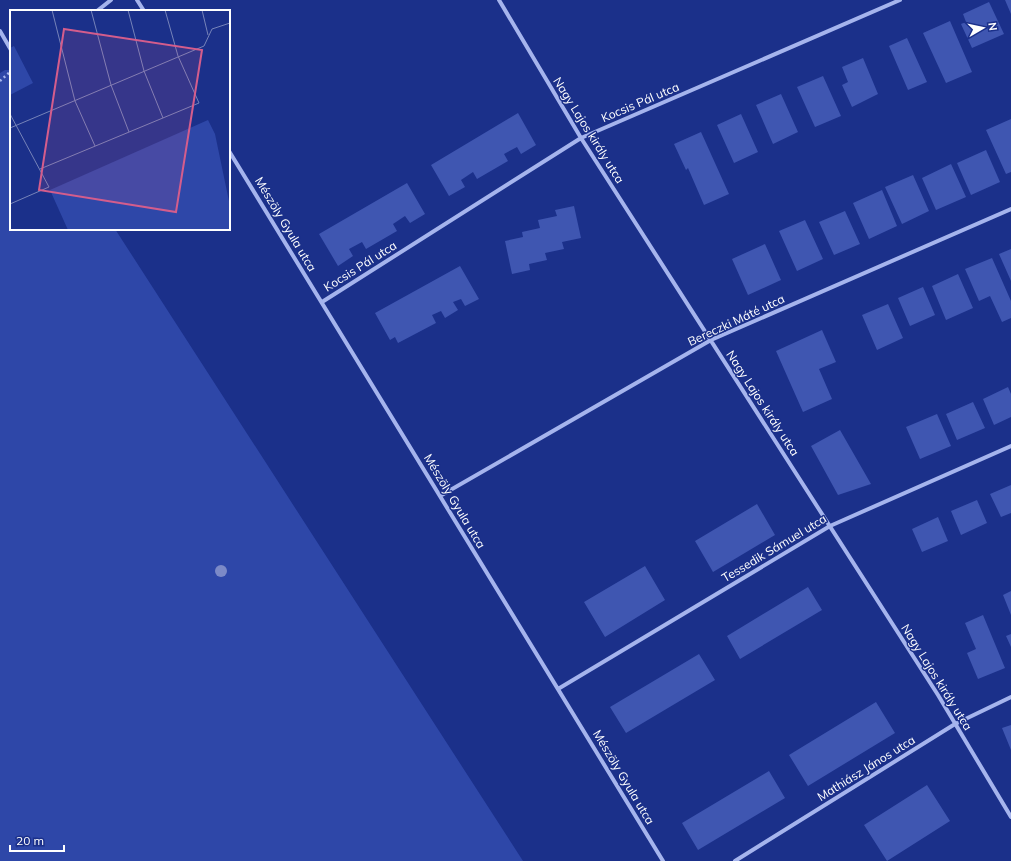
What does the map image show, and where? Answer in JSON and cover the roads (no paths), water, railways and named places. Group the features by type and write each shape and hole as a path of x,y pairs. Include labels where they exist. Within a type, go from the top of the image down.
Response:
{"street":[{"path":"98,10 112,0"},
{"path":"137,0 143,10"},
{"name":"Nagy Lajos király utca","path":"499,0 581,138 938,695 1011,817"},
{"name":"Kocsis Pál utca","path":"322,302 581,138 900,0"},
{"path":"0,32 10,48"},
{"name":"Mészöly Gyula utca","path":"230,153 663,861"},
{"name":"Bereczki Máté utca","path":"440,496 711,340 1011,209"},
{"name":"Tessedik Sámuel utca","path":"558,689 830,526 1011,446"},
{"name":"Mathiász János utca","path":"735,861 956,724 1011,697"}]}
